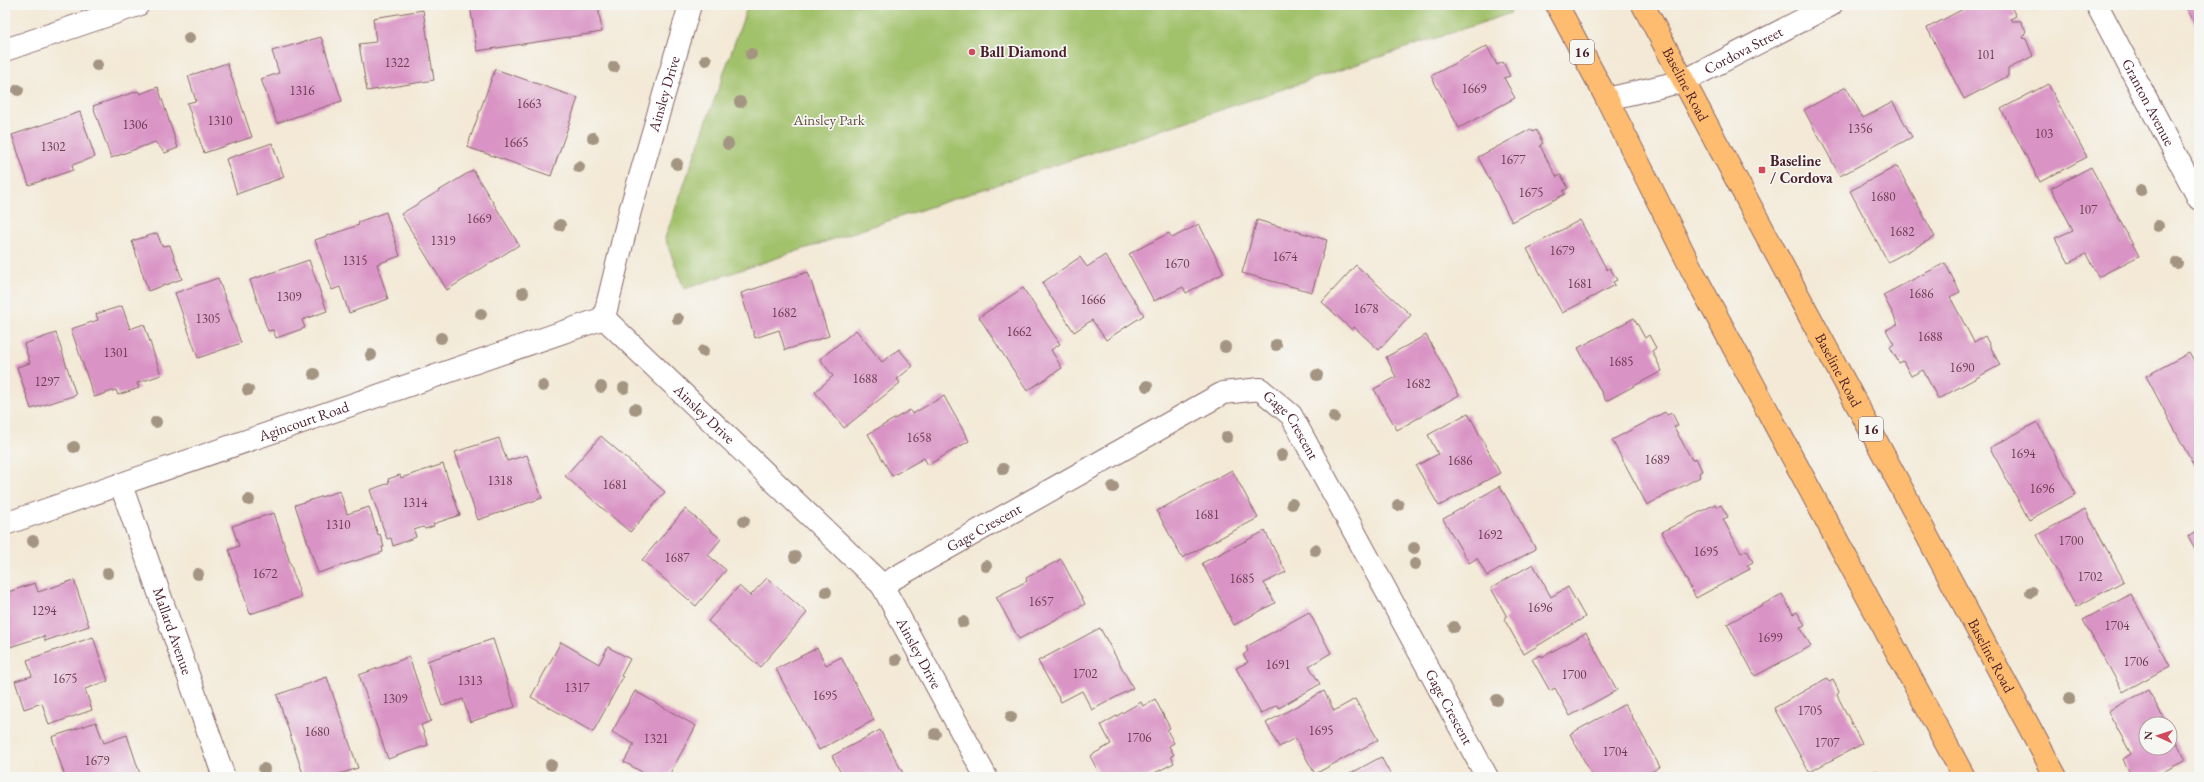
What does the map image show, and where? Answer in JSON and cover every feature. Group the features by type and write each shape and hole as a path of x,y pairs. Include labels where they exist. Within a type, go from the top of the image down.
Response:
{"main road":[{"name":"16","path":"1557,5 1607,99 1692,270 1964,777"},
{"name":"Baseline Road","path":"1642,5 2056,777"}],"street":[{"path":"5,50 138,5"},
{"name":"Ainsley Drive","path":"690,5 630,211 604,318 882,585 986,777"},
{"name":"Cordova Street","path":"1607,99 1684,81 1831,5"},
{"name":"Granton Avenue","path":"2098,5 2199,199"},
{"name":"Agincourt Road","path":"5,524 604,318"},
{"name":"Gage Crescent","path":"882,585 1223,393 1260,389 1291,415 1487,777"},
{"name":"Mallard Avenue","path":"121,485 224,777"}],"green space":[{"name":"Ainsley Park","path":"748,5 1507,5 1511,13 684,289 665,238"}],"building":[{"path":"470,5 598,5 602,32 477,51"},
{"path":"1971,5 2010,5 2016,16 2010,19 2012,21 2021,21 2026,31 2022,38 2026,39 2033,56 2008,69 2008,76 1964,99 1927,28"},
{"path":"2185,5 2199,5 2199,32"},
{"path":"423,10 434,80 367,91 359,44 376,42 373,18"},
{"path":"321,37 342,101 277,123 261,79 279,73 272,51"},
{"path":"1487,46 1497,65 1503,62 1510,76 1504,78 1515,98 1459,128 1431,76"},
{"path":"227,63 252,137 204,153 187,103 196,101 188,76"},
{"path":"495,69 578,98 551,176 467,147"},
{"path":"2048,84 2087,157 2040,182 2001,109"},
{"path":"158,87 178,148 165,153 155,142 111,158 93,106 138,91 140,94"},
{"path":"1846,87 1863,118 1893,102 1912,137 1840,176 1804,110"},
{"path":"80,112 95,157 72,165 73,170 29,185 12,135"},
{"path":"1531,129 1533,132 1536,130 1543,143 1540,145 1548,162 1557,177 1561,175 1568,188 1563,191 1565,194 1512,222 1478,157"},
{"path":"272,143 284,177 237,194 226,159"},
{"path":"1897,166 1935,237 1888,262 1850,191"},
{"path":"2091,167 2139,256 2098,277 2086,254 2069,263 2055,238 2073,230 2051,188"},
{"path":"473,170 519,245 447,290 401,214"},
{"path":"386,212 400,256 377,264 388,299 349,313 340,287 332,290 315,240 359,225 358,222"},
{"path":"1257,220 1327,240 1312,292 1242,273"},
{"path":"1580,220 1607,270 1610,268 1617,280 1613,282 1615,285 1562,313 1527,249"},
{"path":"1199,224 1224,273 1186,293 1183,287 1154,301 1129,254 1169,233 1172,238"},
{"path":"157,233 162,246 170,245 182,279 148,291 132,241"},
{"path":"1105,255 1144,315 1106,340 1092,320 1074,332 1042,283 1080,257 1087,267"},
{"path":"309,260 327,311 302,320 305,328 276,338 273,330 268,331 250,280"},
{"path":"1945,263 1960,292 1950,297 1974,342 1985,336 2000,365 1938,399 1923,370 1911,376 1903,361 1899,363 1890,347 1894,344 1886,330 1898,324 1883,295"},
{"path":"1356,265 1411,315 1379,350 1354,327 1352,330 1322,302"},
{"path":"808,272 829,336 785,350 779,330 755,338 741,293"},
{"path":"218,278 241,343 198,358 175,293"},
{"path":"1023,288 1060,344 1051,350 1062,368 1027,391 979,317"},
{"path":"122,306 130,329 144,324 161,375 137,383 139,388 118,395 116,390 94,397 71,329 98,320 96,314"},
{"path":"1634,318 1645,338 1649,335 1656,348 1652,351 1662,371 1606,401 1578,348"},
{"path":"856,330 882,362 899,349 913,366 897,379 900,383 844,428 815,392 833,376 820,359"},
{"path":"56,333 76,395 31,409 17,367 30,363 24,344"},
{"path":"1426,335 1459,395 1397,430 1374,389 1396,377 1386,357"},
{"path":"2189,353 2199,371 2199,468 2196,470 2146,376"},
{"path":"944,396 969,441 928,465 924,458 892,476 868,434 910,410 912,414"},
{"path":"1665,412 1667,415 1672,413 1678,425 1674,427 1692,460 1696,458 1702,471 1699,473 1700,477 1647,505 1612,440"},
{"path":"1468,413 1500,473 1439,506 1416,466 1438,454 1428,435"},
{"path":"2037,422 2076,494 2029,520 1990,448"},
{"path":"601,436 665,492 630,532 565,476"},
{"path":"499,438 507,461 527,455 542,498 478,520 455,452"},
{"path":"443,464 460,515 433,524 434,526 425,529 423,527 414,530 416,537 393,546 391,538 387,539 370,490 389,483 388,479 400,475 401,478"},
{"path":"1232,470 1258,518 1182,558 1157,511"},
{"path":"1500,486 1536,549 1487,576 1477,558 1469,563 1443,519"},
{"path":"340,491 347,514 369,507 378,535 380,534 384,547 382,547 383,552 318,573 295,505"},
{"path":"1715,504 1717,507 1721,505 1728,517 1723,519 1741,553 1747,550 1753,562 1747,565 1750,569 1696,598 1662,532"},
{"path":"685,509 721,539 708,555 726,570 696,606 642,560"},
{"path":"2085,509 2124,581 2076,607 2037,535"},
{"path":"274,513 301,597 250,614 229,550 239,546 232,526"},
{"path":"2199,530 2199,556 2188,536"},
{"path":"1265,531 1286,572 1264,583 1275,603 1234,625 1202,563"},
{"path":"1061,559 1085,604 1019,639 996,597 1027,581 1026,578"},
{"path":"1533,564 1551,597 1568,587 1585,617 1524,654 1504,619 1507,617 1491,588"},
{"path":"767,578 807,613 760,667 708,621 739,586 750,596"},
{"path":"74,580 89,626 45,641 44,636 10,647 5,633 5,593 35,583 38,592"},
{"path":"1782,594 1793,614 1797,612 1805,625 1800,627 1811,646 1755,676 1727,624"},
{"path":"2131,594 2170,666 2123,692 2083,620"},
{"path":"1309,612 1331,653 1309,666 1320,684 1279,708 1277,705 1261,714 1236,668 1248,662 1243,655 1248,651 1246,647"},
{"path":"1100,628 1133,688 1092,710 1082,691 1061,702 1038,661"},
{"path":"1586,633 1617,690 1570,716 1555,688 1550,691 1532,659 1541,655 1542,657"},
{"path":"93,637 108,681 85,689 92,710 49,725 42,703 24,709 15,681 32,676 27,660"},
{"path":"493,639 515,707 470,722 463,699 442,706 427,661"},
{"path":"561,642 599,664 608,647 630,659 621,676 623,677 593,732 531,697"},
{"path":"817,648 826,665 841,657 874,720 819,750 776,669"},
{"path":"409,657 431,721 421,725 428,745 388,759 359,675"},
{"path":"327,677 358,768 330,777 304,777 277,695"},
{"path":"1827,678 1829,682 1833,680 1839,692 1837,695 1862,744 1809,772 1774,708"},
{"path":"2148,690 2163,716 2138,716 2138,756 2178,756 2178,745 2186,760 2153,777 2132,777 2123,759 2131,754 2108,711"},
{"path":"635,691 696,726 668,777 651,777 624,762 634,744 612,732"},
{"path":"1324,691 1334,711 1355,699 1378,740 1315,774 1295,738 1279,747 1266,723"},
{"path":"1155,699 1170,728 1167,730 1174,743 1169,746 1174,755 1171,756 1174,763 1147,777 1101,777 1090,756 1111,744 1101,725 1141,702 1143,706"},
{"path":"1625,704 1660,767 1642,777 1593,777 1570,734"},
{"path":"96,722 104,743 127,735 141,777 65,777 52,737"},
{"path":"880,730 905,777 843,777 832,756"},
{"path":"1381,757 1392,777 1344,777"},
{"path":"1877,771 1883,777 1867,777"}],"place":[{"name":"Ball Diamond","path":"972,52"},
{"name":"Baseline / Cordova","path":"1762,170"}]}
